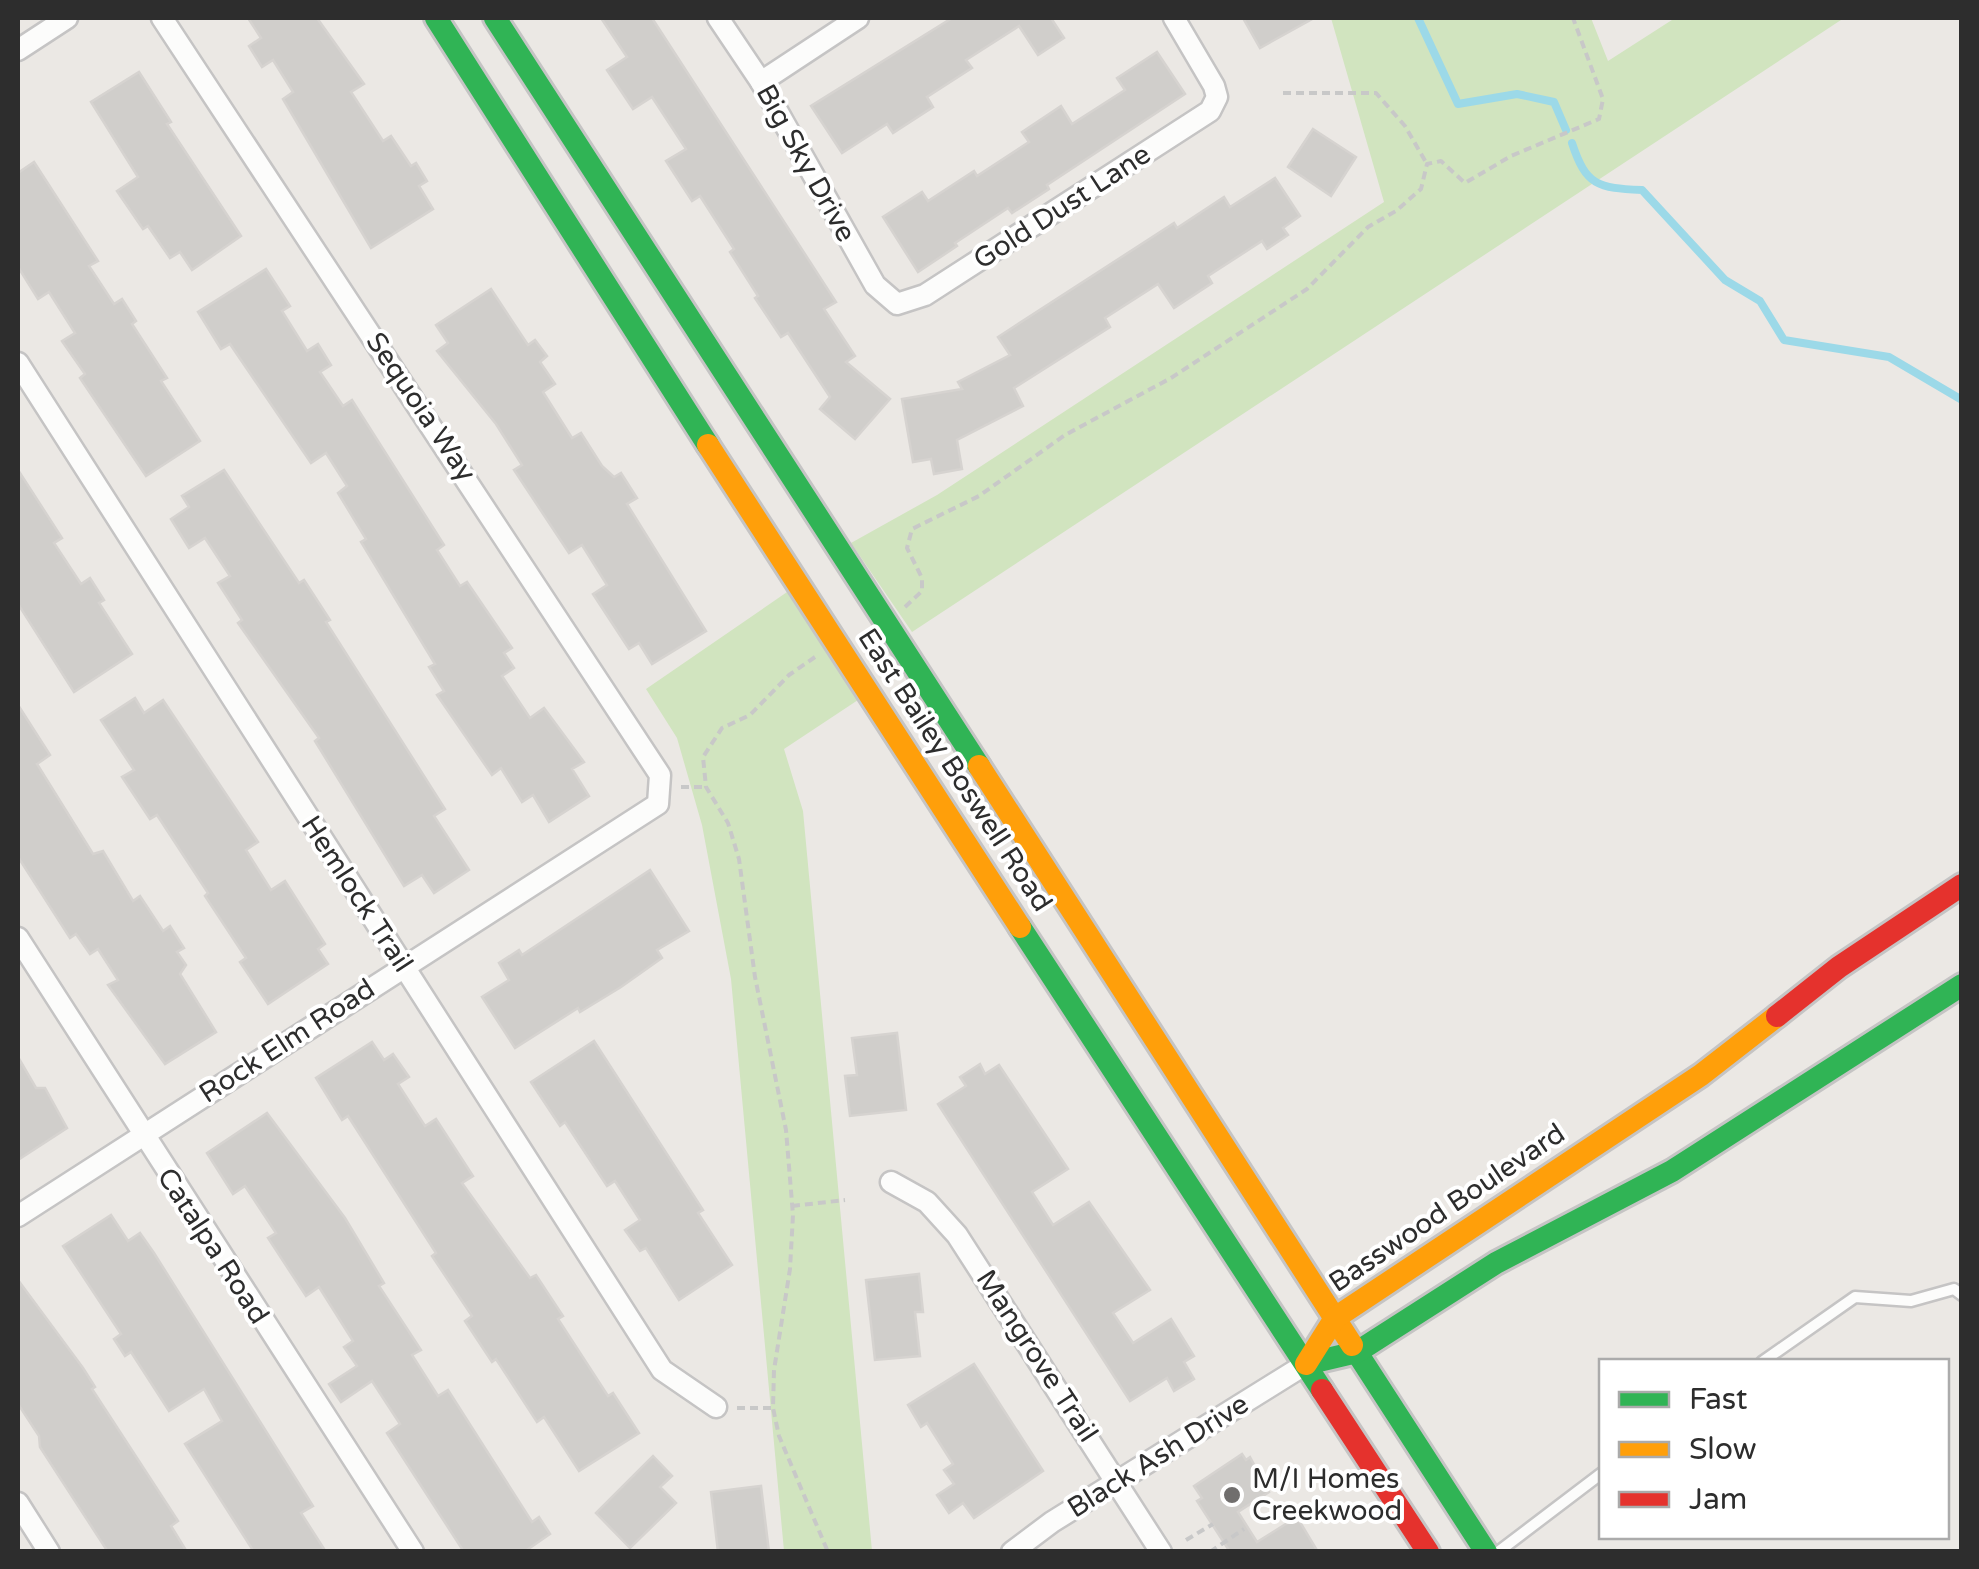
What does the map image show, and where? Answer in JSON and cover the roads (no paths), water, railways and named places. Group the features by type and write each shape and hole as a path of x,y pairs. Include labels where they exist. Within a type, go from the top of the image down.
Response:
{"main road":[{"name":"East Bailey Boswell Road","path":"436,18 791,576 1428,1552"},
{"name":"East Bailey Boswell Road","path":"495,18 1486,1552"},
{"name":"Basswood Boulevard","path":"1306,1364 1335,1318 1714,1067 1853,956 1962,885"},
{"path":"1306,1364 1357,1352 1496,1262 1672,1171 1962,985"}],"street":[{"path":"18,50 67,18"},
{"name":"Sequoia Way","path":"162,18 660,774 658,804"},
{"name":"Big Sky Drive","path":"718,18 761,82 875,285 898,304"},
{"path":"761,82 858,18"},
{"name":"Gold Dust Lane","path":"898,304 925,296 1210,111 1218,97 1174,18"},
{"name":"Hemlock Trail","path":"18,363 662,1370 716,1407"},
{"name":"Rock Elm Road","path":"18,1216 402,965 658,804"},
{"name":"Catalpa Road","path":"18,938 142,1137 413,1552"},
{"name":"Mangrove Trail","path":"890,1182 927,1202 957,1234 1161,1552"},
{"name":"Black Ash Drive","path":"1012,1552 1306,1364"},
{"path":"18,1503 48,1552"}],"lane":[{"path":"1766,1359 1855,1297 1911,1300 1954,1290 1962,1295"},
{"path":"1498,1552 1599,1475"}],"waterway":[{"path":"1418,18 1458,104 1517,94 1554,102 1566,130"},
{"path":"1572,143 1583,168 1596,182 1642,190 1725,280 1760,301 1784,340 1889,357 1962,400"}],"place":[{"name":"M/I Homes Creekwood","path":"1232,1495"}]}
